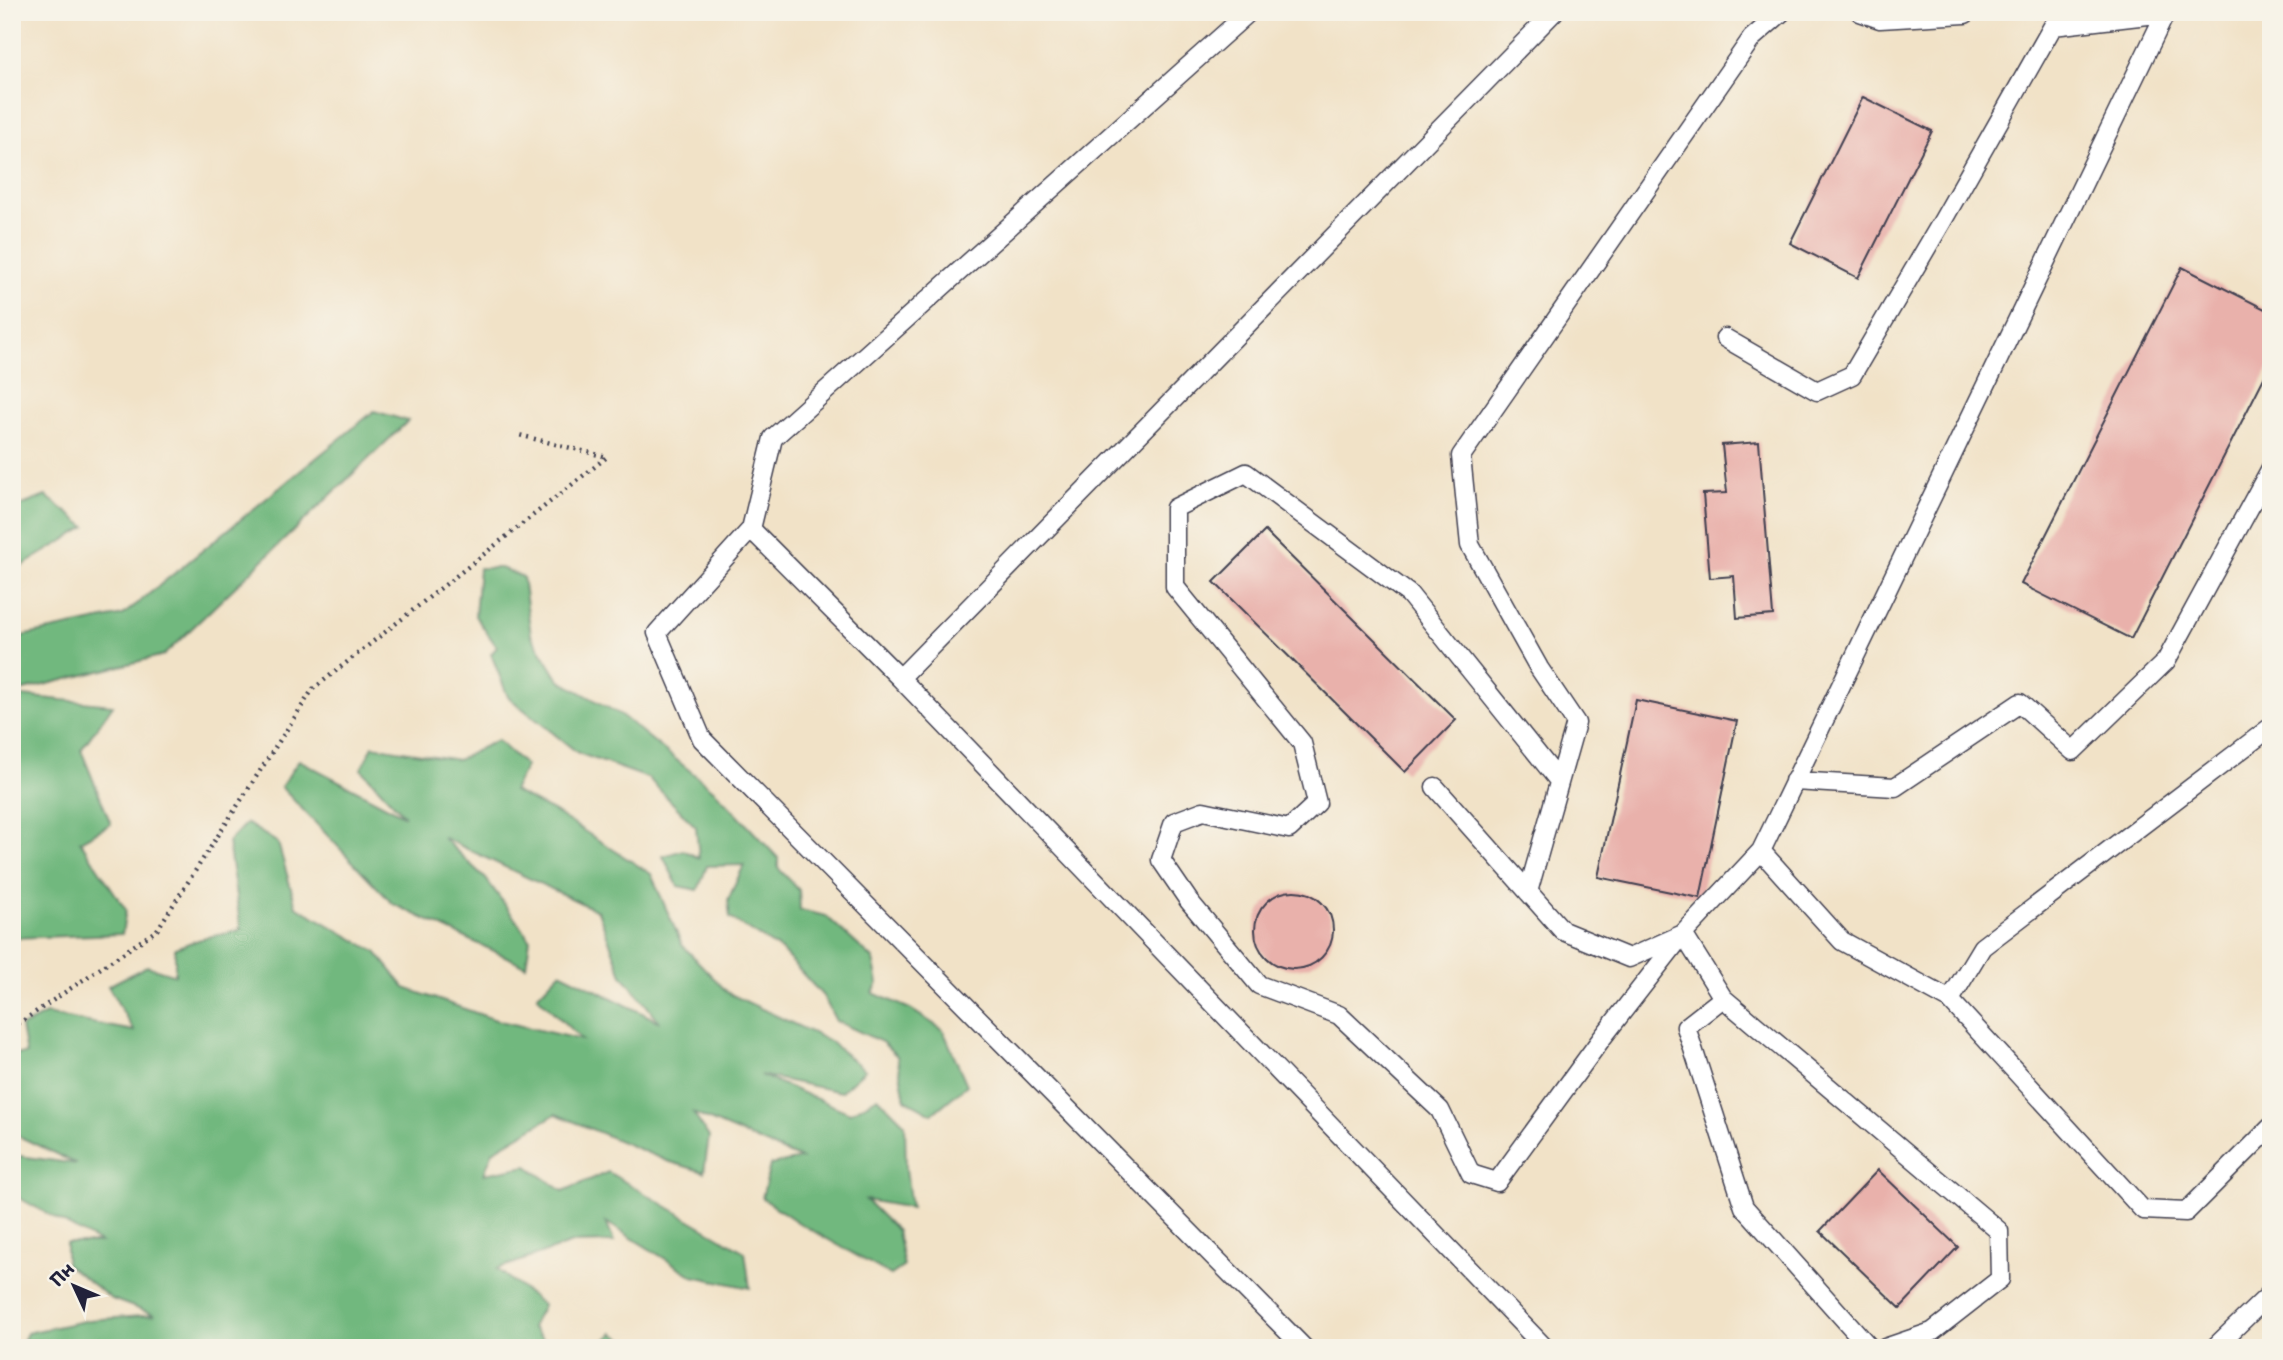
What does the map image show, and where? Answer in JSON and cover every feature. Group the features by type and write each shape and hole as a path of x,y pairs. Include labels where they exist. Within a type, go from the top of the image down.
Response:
{"lane":[{"path":"1249,12 773,438 751,528 657,633 702,739 1304,1348"},
{"path":"900,678 1554,12"},
{"path":"1528,892 1576,723 1539,668 1470,545 1461,456 1752,38 1782,12"},
{"path":"1860,12 1880,19 1968,12"},
{"path":"1559,781 1409,594 1246,473 1175,508 1175,587 1302,743 1317,803 1289,829 1203,811 1174,822 1161,860 1189,901 1259,985 1339,1015 1440,1110 1471,1174 1497,1182 1602,1038 1683,934 1760,851 2166,13"},
{"path":"1725,338 1816,391 1852,375 2053,26 2166,13"},
{"path":"1794,781 1895,787 2021,703 2073,751 2166,661 2271,468"},
{"path":"751,528 900,678 1545,1348"},
{"path":"1950,1000 1982,947 2271,727"},
{"path":"1435,787 1563,931 1629,958 1683,934"},
{"path":"1760,851 1842,941 1950,1000 2143,1210 2186,1212 2271,1127"},
{"path":"1683,934 1723,998 1999,1231 2000,1279 1932,1332 1885,1348"},
{"path":"1723,998 1686,1027 1745,1207 1870,1348"},
{"path":"2214,1348 2271,1293"}],"path":[{"path":"12,1028 157,930 313,689 607,457 519,435"}],"green space":[{"path":"374,411 408,421 164,655 12,693 12,638 123,615"},
{"path":"46,496 86,527 12,572 12,509"},
{"path":"479,568 501,568 523,577 531,635 559,680 621,715 716,792 778,858 778,868 799,890 800,910 826,916 873,959 878,983 873,993 910,1009 943,1030 967,1085 932,1114 905,1099 897,1056 882,1042 836,1021 823,996 781,950 730,918 728,900 744,865 707,866 698,890 678,886 663,856 683,850 699,858 696,827 648,778 578,753 508,697 491,654 497,647 475,616"},
{"path":"12,695 113,705 81,750 111,824 80,841 126,910 122,934 12,938"},
{"path":"497,740 526,766 513,791 553,811 651,874 682,945 728,993 828,1040 865,1070 841,1092 760,1075 850,1113 878,1097 905,1124 906,1169 911,1208 866,1200 897,1231 904,1266 891,1275 799,1223 762,1198 770,1165 801,1159 693,1113 709,1137 704,1172 667,1161 556,1114 493,1151 484,1174 527,1166 563,1191 608,1172 745,1252 750,1288 693,1276 606,1222 614,1242 572,1243 497,1269 543,1305 532,1327 551,1348 20,1348 27,1333 89,1320 155,1315 112,1299 66,1264 66,1243 100,1243 12,1194 12,1155 77,1164 12,1133 12,1054 26,1054 21,1027 46,1014 134,1031 108,986 147,966 175,975 175,948 241,930 228,842 246,823 278,843 296,906 376,952 405,988 496,1020 582,1040 537,996 560,972 660,1022 622,975 598,911 442,837 486,879 530,939 526,966 393,904 281,787 299,760 405,816 361,769 373,746 458,760"},
{"path":"613,1333 640,1348 598,1348"}],"building":[{"path":"1863,97 1932,131 1858,278 1790,243"},
{"path":"2182,267 2271,312 2271,364 2131,639 2021,584"},
{"path":"1759,442 1773,615 1737,618 1734,576 1710,578 1703,494 1727,493 1722,445"},
{"path":"1265,531 1456,720 1405,772 1214,582"},
{"path":"1636,700 1737,721 1700,898 1598,877"},
{"path":"1286,891 1302,891 1316,897 1327,908 1333,922 1333,938 1327,952 1316,963 1302,969 1286,969 1272,963 1261,952 1255,938 1255,922 1261,908 1272,897"},
{"path":"1878,1170 1958,1247 1900,1308 1820,1231"}]}
